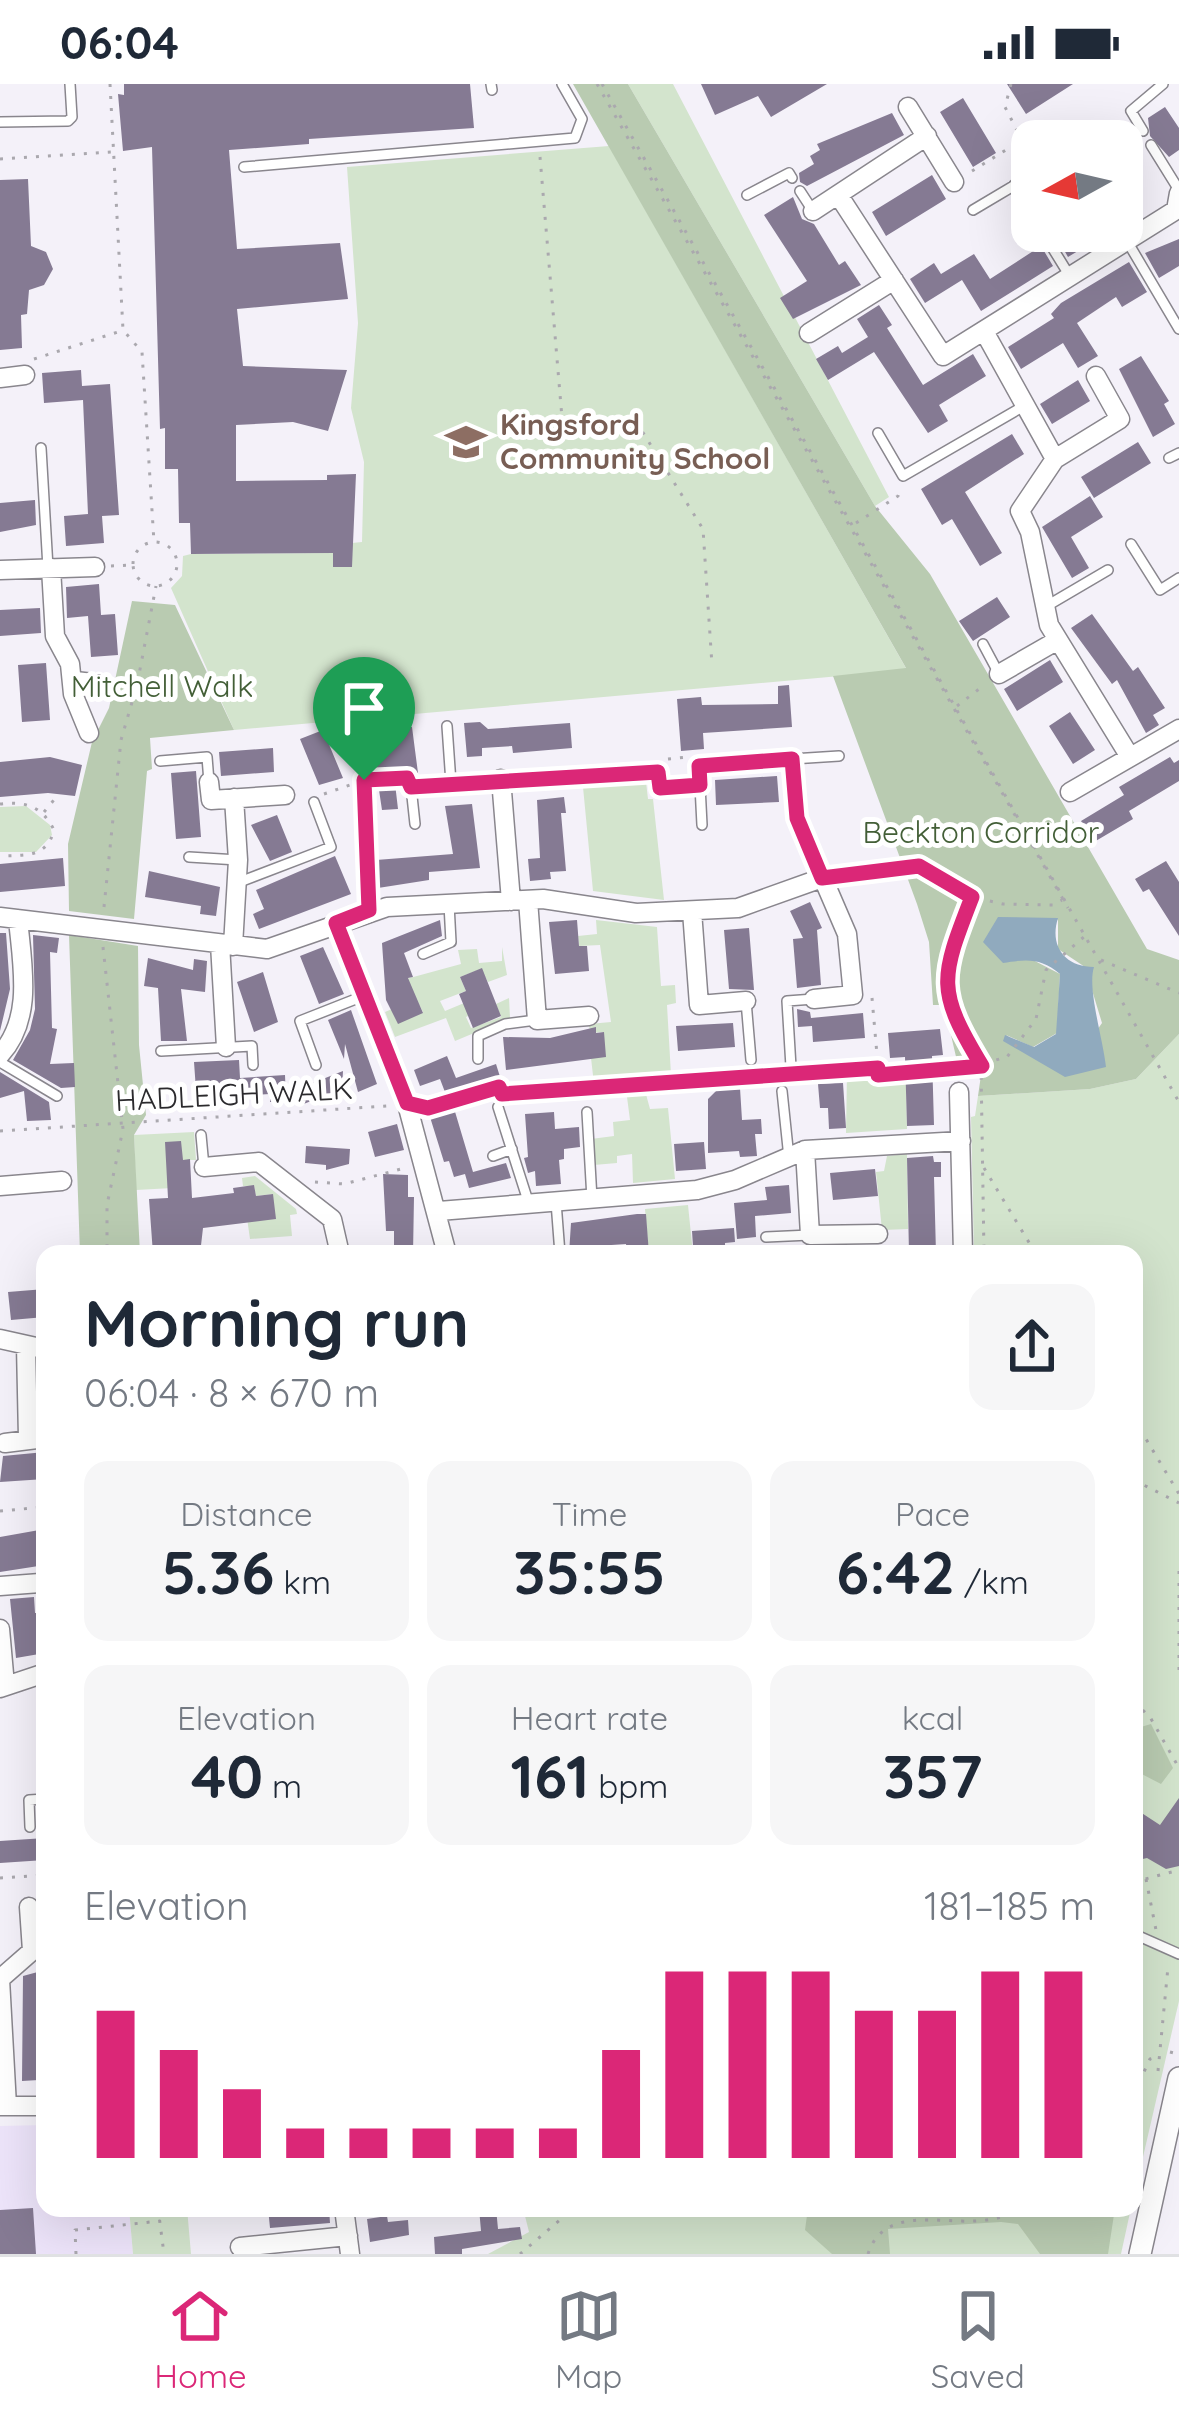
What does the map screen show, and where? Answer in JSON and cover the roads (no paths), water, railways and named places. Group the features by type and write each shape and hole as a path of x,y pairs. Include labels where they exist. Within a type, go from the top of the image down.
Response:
{"street":[{"path":"908,107 954,182"},
{"path":"813,212 927,136"},
{"path":"839,196 943,356 1109,252"},
{"path":"1143,228 1178,202"},
{"path":"809,333 894,280"},
{"path":"985,333 1054,459"},
{"path":"0,378 23,369"},
{"path":"1096,376 1120,419 1054,459 1020,511 1030,532 1045,608 1058,640 1130,757"},
{"path":"0,570 95,567"},
{"path":"50,568 55,636 70,664 73,694 88,733"},
{"path":"999,674 1058,640"},
{"path":"1070,792 1179,729"},
{"path":"717,765 792,759 797,818 847,934 853,995 814,999"},
{"path":"411,787 643,773"},
{"path":"501,778 536,1020 589,1016"},
{"path":"209,782 211,800 285,795"},
{"path":"226,1047 226,945 238,860 234,798"},
{"path":"0,1058 21,1016 9,918 102,925 226,945 279,946 369,910 520,900 636,913 692,911 762,904 822,878"},
{"path":"692,911 699,1005 746,1001"},
{"path":"336,923 407,1103 445,1245"},
{"path":"959,1092 963,1245"},
{"path":"439,1211 697,1190 797,1154 961,1141"},
{"path":"797,1154 810,1235 878,1234"},
{"path":"204,1167 259,1162 332,1220 338,1245"},
{"path":"0,1186 62,1181"},
{"path":"0,1340 36,1347 36,1438 5,1443"},
{"path":"0,1629 3,1686 36,1675"},
{"path":"28,1906 36,1942"},
{"path":"36,1952 0,1979 3,2106 36,2106"},
{"path":"1141,2254 1179,2078"},
{"path":"240,2247 349,2245"}],"lane":[{"path":"0,122 68,121 72,118 70,84"},
{"path":"244,167 574,138 582,119 562,84"},
{"path":"1136,120 1131,111 1163,84"},
{"path":"1151,145 1178,202"},
{"path":"747,195 789,172 792,178"},
{"path":"973,210 1011,187"},
{"path":"800,190 813,212"},
{"path":"1055,252 1070,278"},
{"path":"1133,252 1179,329"},
{"path":"878,433 903,476 1024,406"},
{"path":"41,448 50,568"},
{"path":"1131,544 1160,590 1179,578"},
{"path":"1045,608 1108,570"},
{"path":"983,644 999,674"},
{"path":"71,676 106,680"},
{"path":"447,726 451,783"},
{"path":"792,759 839,756"},
{"path":"160,761 207,757 209,782"},
{"path":"702,825 699,766 717,765"},
{"path":"643,773 658,772 660,788 700,785"},
{"path":"411,787 415,824"},
{"path":"237,883 331,847 314,802"},
{"path":"189,857 238,860"},
{"path":"423,954 452,942 448,904"},
{"path":"316,1065 300,1021 366,995"},
{"path":"791,1067 787,1001 814,999"},
{"path":"746,1001 751,1060"},
{"path":"478,1059 478,1036 505,1024 536,1020"},
{"path":"161,1051 252,1046 253,1066"},
{"path":"0,1058 57,1096"},
{"path":"782,1091 797,1154"},
{"path":"498,1106 529,1204"},
{"path":"587,1112 592,1199"},
{"path":"201,1136 204,1167"},
{"path":"493,1156 512,1149"},
{"path":"556,1202 559,1245"},
{"path":"766,1237 810,1235"},
{"path":"30,1827 29,1800 36,1800"},
{"path":"1143,1937 1175,1951"}],"water":[{"path":"998,917 1058,918 1056,937 1062,953 1075,963 1094,967 1094,1000 1106,1067 1065,1077 1003,1041 1005,1035 1034,1047 1056,1034 1060,974 1033,961 1003,963 983,942"}],"place":[{"name":"Kingsford Community School","path":"466,442"}],"park label":[{"name":"Mitchell Walk","path":"162,687"},
{"name":"Beckton Corridor","path":"981,833"}]}
